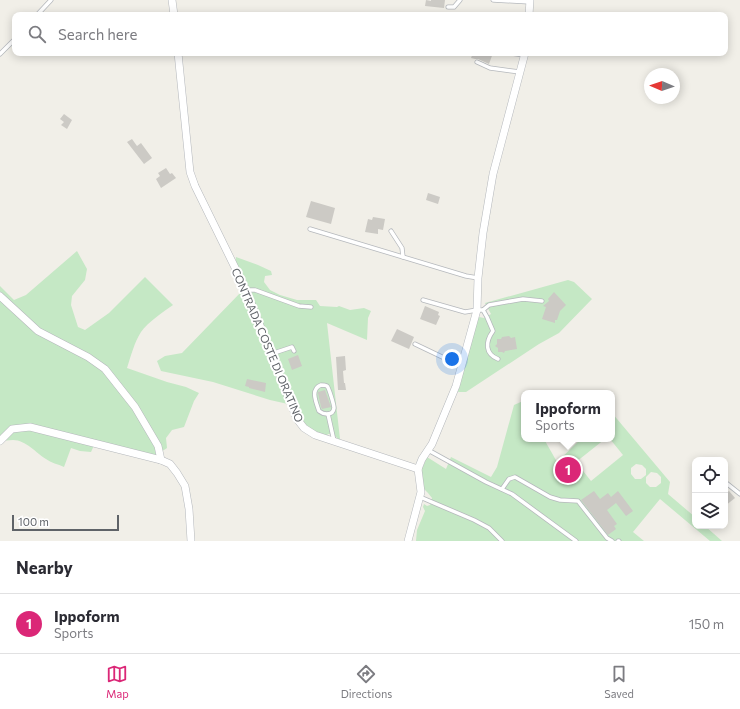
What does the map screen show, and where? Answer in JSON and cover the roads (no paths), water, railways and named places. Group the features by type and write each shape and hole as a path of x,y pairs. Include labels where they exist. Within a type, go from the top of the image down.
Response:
{"street":[{"path":"172,0 174,12"},
{"path":"529,12 530,1"},
{"name":"CONTRADA COSTE DI ORATINO","path":"178,56 190,172 195,186 246,290 297,419 304,428 316,435 418,469"},
{"path":"408,541 421,492 418,469 422,459 432,444 456,386 461,366 480,310 478,278 494,174 524,56"},
{"path":"0,296 38,331 88,357 105,369 135,407 158,446 161,460"},
{"path":"0,441 12,429 30,427 161,460 170,464 185,486 189,509 191,541"}],"lane":[{"path":"40,12 51,0"},
{"path":"448,7 454,7 460,0"},
{"path":"493,0 530,1"},
{"path":"0,54 12,43"},
{"path":"476,62 490,68 520,72"},
{"path":"310,229 466,276 478,278"},
{"path":"391,231 402,248 403,257"},
{"path":"246,290 255,290 299,306 311,307"},
{"path":"423,300 465,312 480,310 489,305 523,299 542,301"},
{"path":"480,310 487,317 493,332 489,337 487,345 488,350 490,354 498,359"},
{"path":"415,344 461,366"},
{"path":"271,354 292,347 294,351"},
{"path":"321,384 329,388 334,408 332,412 328,414 323,414 319,411 314,393 315,388 321,384"},
{"path":"328,414 334,441"},
{"path":"428,450 486,482 512,494 576,541"},
{"path":"502,489 509,479 515,477 550,497 560,500 578,501 607,538 612,541"},
{"path":"728,484 740,494"},
{"path":"420,497 489,528 502,541"}],"place":[{"name":"Ippoform","path":"568,470"}]}
